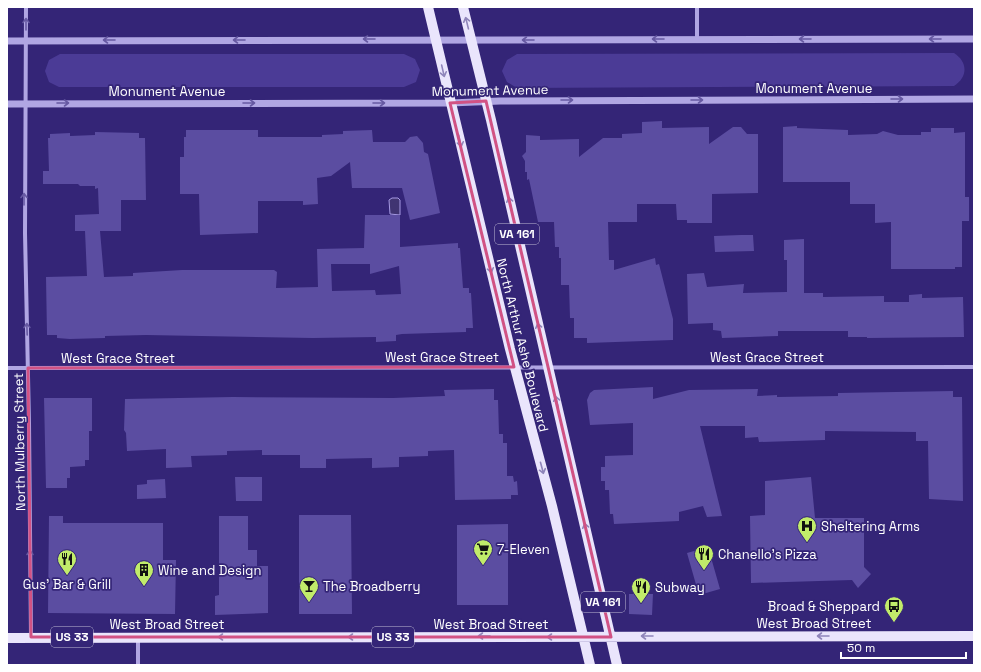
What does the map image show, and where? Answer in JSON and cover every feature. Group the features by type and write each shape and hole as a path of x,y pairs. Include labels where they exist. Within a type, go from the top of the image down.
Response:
{"main road":[{"name":"North Arthur Ashe Boulevard","path":"428,7 514,368 552,506 590,665"},
{"name":"North Arthur Ashe Boulevard","path":"463,7 618,665"},
{"name":"West Broad Street","path":"7,638 974,636"}],"street":[{"name":"North Mulberry Street","path":"26,7 24,233 28,368 31,637"},
{"path":"697,7 697,40"},
{"path":"7,40 974,39"},
{"name":"Monument Avenue","path":"7,104 450,103 486,101 974,99"},
{"name":"West Grace Street","path":"7,368 974,367"},
{"path":"138,637 138,665"}],"highlighted area":[{"path":"486,101 611,637 31,637 28,368 514,367 450,103"}],"shaded area":[{"path":"954,53 959,57 964,65 964,74 959,82 954,86 517,88 507,82 502,71 507,60 517,54"},
{"path":"60,54 404,54 415,59 420,70 416,82 404,87 59,87 49,82 45,71 49,60"},
{"path":"392,198 398,198 400,200 400,215 390,214 389,200"}],"building":[{"path":"662,121 662,128 709,127 709,144 733,127 741,127 747,134 758,134 758,193 712,194 712,223 687,223 687,220 677,220 676,204 637,204 637,222 608,222 609,260 614,260 614,270 655,258 656,265 659,264 673,319 673,340 587,343 587,338 574,338 574,318 570,318 569,285 561,285 561,258 559,258 559,247 555,247 554,222 538,222 529,179 527,180 527,172 525,172 525,161 522,156 526,152 526,135 540,136 540,140 579,139 579,157 603,138 622,138 622,134 642,133 642,122"},
{"path":"797,126 797,128 848,130 848,135 877,134 883,131 898,135 921,135 921,132 931,132 931,128 954,128 954,133 965,132 965,197 969,197 969,221 962,221 962,267 955,267 955,269 891,269 891,222 875,223 875,204 850,204 850,182 783,182 783,127"},
{"path":"186,130 258,130 258,137 322,137 322,135 343,134 343,131 372,130 373,142 405,142 410,137 417,136 423,143 424,152 428,154 440,213 410,220 402,188 352,188 350,162 331,176 317,178 318,204 303,205 303,201 258,201 258,233 200,235 199,194 180,194 180,157 184,157 184,137 186,137"},
{"path":"95,132 139,133 139,138 145,138 146,200 121,200 121,231 100,231 104,277 133,276 133,273 182,270 274,270 277,272 276,288 318,287 317,249 364,248 365,215 400,215 400,247 458,243 458,248 460,248 463,288 469,288 469,293 471,293 473,328 466,328 466,332 402,334 396,335 396,341 376,342 376,337 313,338 146,335 70,339 57,338 57,335 47,335 46,277 87,276 85,231 75,231 75,215 99,214 98,188 95,189 95,186 80,186 78,184 43,184 43,171 49,171 48,138 50,138 50,134 70,133 70,136 95,135","holes":["331,264 370,264 370,274 399,266 401,294 376,295 375,290 332,291"]},
{"path":"753,235 754,251 715,252 714,236"},
{"path":"804,239 804,293 823,293 823,297 884,296 884,302 909,302 909,295 922,294 922,298 963,297 964,337 867,338 848,337 848,331 778,331 778,336 722,338 721,331 713,330 713,323 688,324 687,274 704,273 707,287 744,284 743,293 787,292 787,260 784,260 784,240"},
{"path":"653,387 653,399 689,390 758,389 757,396 777,395 777,397 838,396 838,393 953,391 953,397 962,397 963,501 929,499 928,441 916,441 916,432 825,431 825,440 759,442 758,437 745,438 745,426 700,426 722,516 707,517 703,506 679,512 679,521 614,524 613,514 610,514 609,490 605,490 605,481 601,481 601,467 605,467 605,456 633,455 633,423 590,425 587,400 590,393 594,390"},
{"path":"494,389 494,400 498,400 499,434 503,434 503,443 507,443 507,476 513,476 514,482 517,481 518,495 511,495 511,499 455,500 454,450 428,451 428,456 399,457 399,467 372,468 372,458 326,459 326,468 300,468 300,455 262,455 262,450 227,451 227,455 191,456 192,467 166,468 166,449 127,451 126,433 124,430 125,399 233,397 393,398 445,396 444,390"},
{"path":"44,398 92,398 92,431 89,431 89,460 85,460 85,466 70,467 70,478 67,478 67,488 46,488"},
{"path":"235,477 262,477 262,501 236,501"},
{"name":"Sheltering Arms","path":"811,477 815,518 864,518 864,567 871,574 858,588 852,580 751,583 750,516 765,515 765,481"},
{"path":"165,479 166,498 137,499 137,485 147,484 147,480"},
{"path":"299,515 351,515 352,614 299,614"},
{"path":"49,516 63,516 63,523 163,523 163,560 176,560 175,614 48,613"},
{"path":"219,516 248,516 248,550 257,550 257,566 268,566 268,613 215,615 215,596 219,595"},
{"path":"508,524 508,605 457,605 457,525"},
{"name":"Chanello's Pizza","path":"708,547 720,589 699,595 687,553"},
{"name":"Subway","path":"629,594 653,594 652,615 629,614"}],"place":[{"name":"Sheltering Arms","path":"807,543"},
{"name":"7-Eleven","path":"483,566"},
{"name":"Chanello's Pizza","path":"704,571"},
{"name":"Gus' Bar & Grill","path":"67,576"},
{"name":"Wine and Design","path":"144,587"},
{"name":"The Broadberry","path":"309,603"},
{"name":"Subway","path":"641,604"},
{"name":"Broad & Sheppard","path":"894,623"}]}
